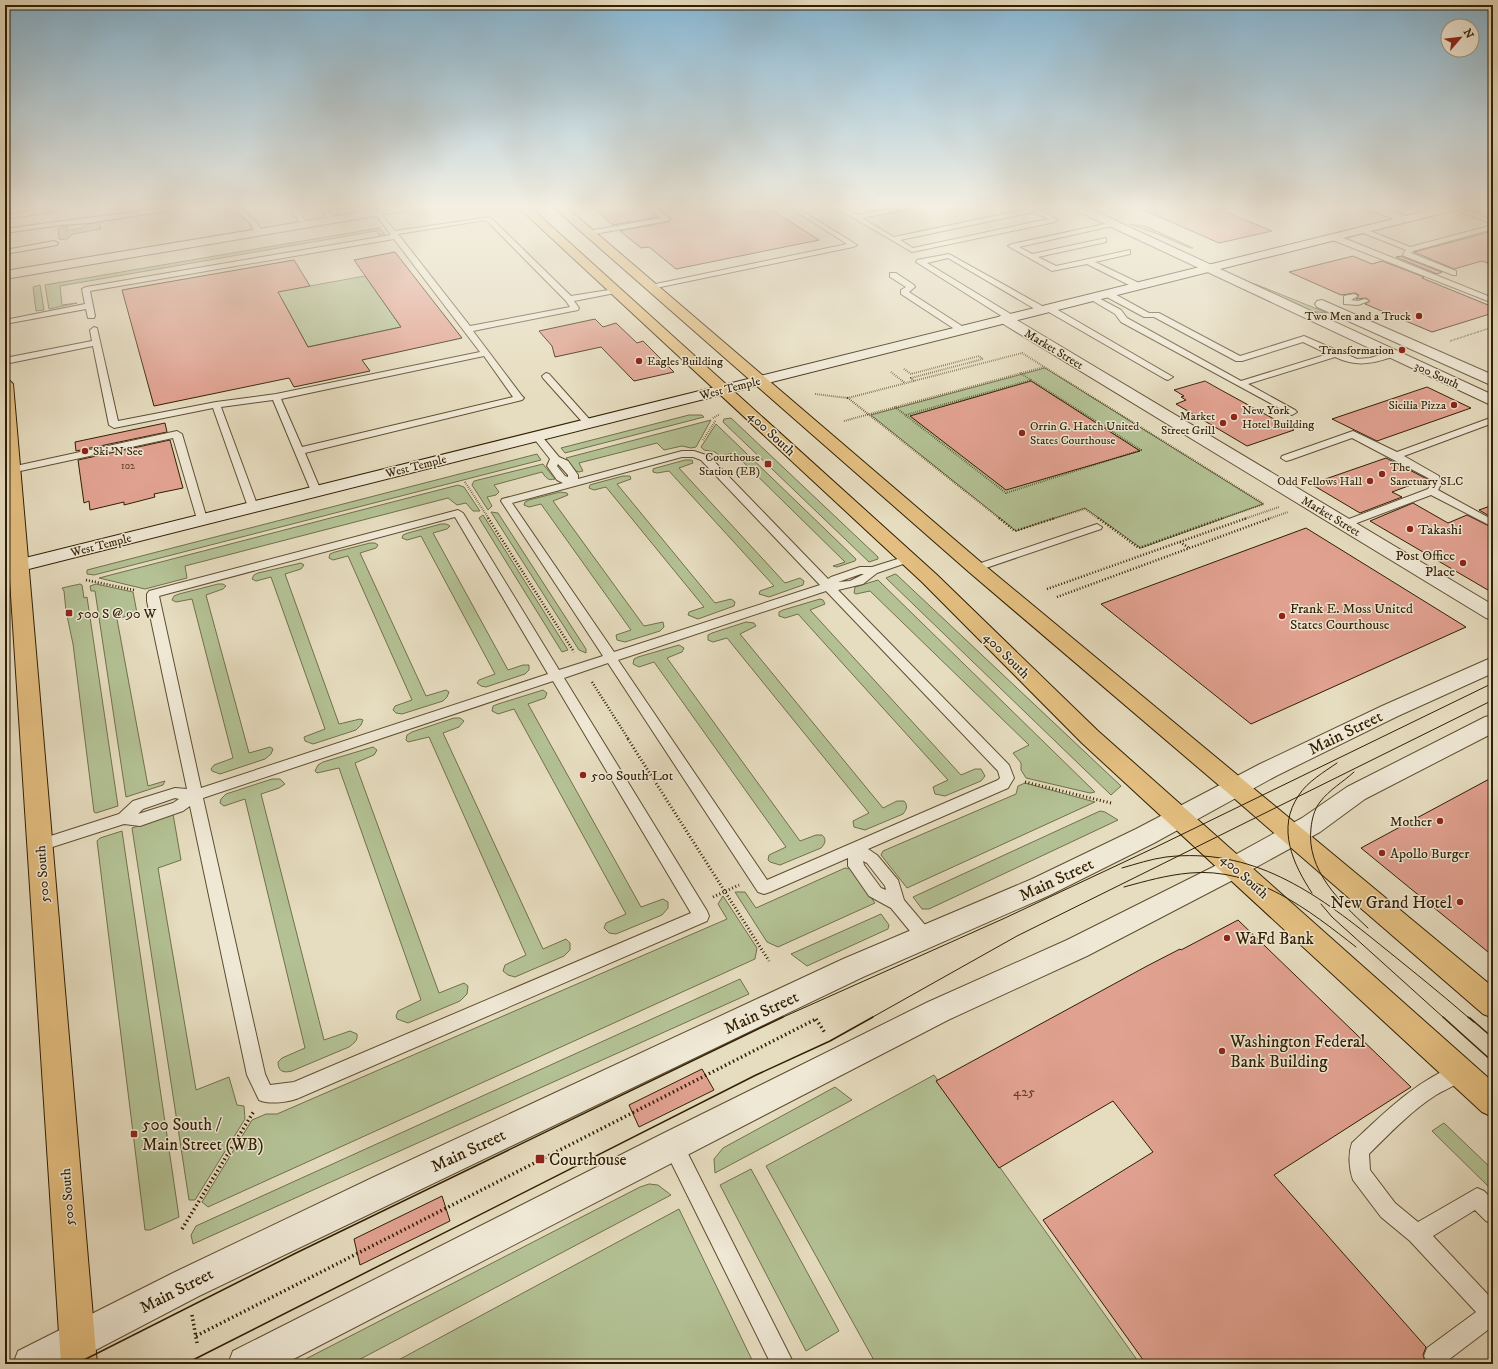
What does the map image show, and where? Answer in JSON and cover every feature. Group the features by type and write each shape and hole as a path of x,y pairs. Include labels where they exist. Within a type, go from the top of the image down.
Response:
{"main road":[{"name":"400 South","path":"593,271 908,559 1090,737 1493,1102"},
{"path":"632,271 976,568 1294,835 1493,1005"},
{"name":"500 South","path":"5,384 12,567 40,845 78,1352"}],"street":[{"path":"5,275 29,271"},
{"name":"West Temple","path":"12,567 1198,271"},
{"name":"300 South","path":"1216,271 1493,401"},
{"name":"300 South","path":"1312,299 1493,381"},
{"name":"Market Street","path":"1008,318 1493,614"},
{"path":"1429,371 1452,363"},
{"name":"Main Street","path":"31,1364 78,1352 187,1284 853,968 1041,887 1180,818 1237,787 1390,710 1493,664"},
{"path":"246,1364 674,1144 938,1011 1077,948 1235,867 1294,835 1324,816 1356,792 1493,723"}],"lane":[{"path":"91,316 86,289 190,271"},
{"path":"298,451 519,398 423,271"},
{"path":"468,329 574,308 569,299 541,271"},
{"path":"651,287 727,271"},
{"path":"934,271 1008,318"},
{"path":"976,271 1168,378"},
{"path":"1107,271 1138,286"},
{"path":"1418,271 1493,301"},
{"path":"1449,271 1454,273"},
{"path":"892,275 911,287 904,292 962,330"},
{"path":"569,299 615,291"},
{"path":"1108,294 1147,315 1156,315 1239,359 1304,339 1336,354 1361,362 1376,360 1393,354"},
{"path":"1347,302 1347,298 1354,296"},
{"path":"1092,298 1118,312 1124,320 1292,412"},
{"path":"1329,307 1347,302 1358,303 1365,301"},
{"path":"5,322 90,306"},
{"path":"94,330 114,425 216,405 276,397 486,353"},
{"path":"5,361 97,343"},
{"path":"1240,384 1336,354"},
{"path":"546,376 588,423"},
{"path":"276,397 316,491"},
{"path":"216,405 253,507"},
{"path":"1396,456 1493,420"},
{"path":"9,468 177,434 202,519"},
{"path":"1286,458 1353,434 1435,478 1436,484 1432,491 1345,524"},
{"path":"538,436 555,459 552,466 561,478 572,483"},
{"path":"682,454 694,454 705,458 1004,769 1007,778 1003,784 764,888 506,501 682,454"},
{"path":"1432,491 1493,524"},
{"path":"458,513 556,676 701,916 295,1091 264,1094 256,1075 153,600 153,594 458,513"},
{"path":"976,568 1097,527"},
{"path":"40,845 124,818 140,820 178,807 195,794 828,586 835,578 860,570 873,571 908,559"},
{"path":"855,849 872,859 892,884 897,903 925,937"},
{"path":"1435,1356 1492,1314 1417,1234 1388,1210 1360,1173 1359,1150 1398,1113 1429,1089 1459,1072"},
{"path":"674,1144 783,1364"},
{"path":"1417,1234 1477,1198 1493,1214"}],"path":[{"path":"1456,339 1493,327"},
{"path":"815,394 848,398 1022,353 1264,504 1139,548 1085,509 1015,531 848,398"},
{"path":"904,369 911,374 979,356 983,359 910,378 914,381"},
{"path":"844,421 1045,366"},
{"path":"891,372 906,383"},
{"path":"896,407 1006,493 1141,450 1020,373"},
{"path":"906,415 1031,380"},
{"path":"694,454 714,419 720,414"},
{"path":"466,482 769,961"},
{"path":"485,513 510,506"},
{"path":"1047,589 1282,506"},
{"path":"1057,597 1290,511"},
{"path":"1180,542 1189,548"},
{"path":"86,580 153,594"},
{"path":"1007,778 1111,803"},
{"path":"694,905 757,878"},
{"path":"813,1015 825,1034"},
{"path":"196,1336 721,1066 816,1019"},
{"path":"182,1228 264,1094"},
{"path":"192,1315 197,1343"}],"green space":[{"path":"128,271 147,271 60,286 62,305 77,303 49,309 45,285"},
{"path":"297,276 304,287 365,276 401,327 308,347 282,299 222,310"},
{"path":"1255,284 1327,313 1308,311 1252,285"},
{"path":"40,285 44,310 36,311 33,287"},
{"path":"1045,368 1263,504 1141,548 1085,508 1016,531 871,415"},
{"path":"689,415 702,415 704,417 565,453 561,448"},
{"path":"731,418 878,557 878,559 869,562 723,422 724,419"},
{"path":"711,420 696,447 691,448 682,446 664,450 657,443 579,463 583,471 579,472 576,471 566,458"},
{"path":"716,424 856,559 855,561 837,567 833,566 845,562 734,453 720,456 715,452 704,450 701,447"},
{"path":"537,454 541,460 94,575 87,574 87,570"},
{"path":"685,460 692,460 693,463 679,468 785,583 800,578 804,581 803,585 769,597 759,594 760,591 774,586 669,471 657,473 653,472 653,469"},
{"path":"543,464 555,479 551,480 547,478 542,472 494,485 499,492 496,495 487,497 492,506 488,510 472,485 474,481"},
{"path":"623,476 630,476 631,479 617,484 715,603 731,599 735,602 734,606 698,619 688,615 689,612 704,607 606,487 594,490 589,488 590,485"},
{"path":"458,485 464,487 480,511 473,511 466,503 457,505 448,498 185,566 187,578 145,589 99,578"},
{"path":"560,492 567,493 568,495 553,501 644,626 663,622 664,627 660,631 625,642 617,640 616,635 631,630 541,504 529,507 524,505 525,502 529,500"},
{"path":"491,512 498,513 586,649 586,653 579,650"},
{"path":"483,515 568,650 562,652 479,518"},
{"path":"441,524 450,526 447,529 433,533 508,670 523,665 529,665 529,670 525,674 486,687 477,683 479,680 495,674 421,536 407,540 402,538 403,535 408,533"},
{"path":"375,543 378,545 376,548 360,553 426,696 446,690 449,692 443,701 402,714 396,713 393,710 395,706 412,700 348,556 333,560 329,558 330,554 335,552"},
{"path":"301,563 304,565 301,569 285,574 339,724 360,719 363,720 361,725 356,730 313,744 305,741 304,737 325,729 271,577 256,581 252,579 254,575 258,573"},
{"path":"895,574 1121,786 1111,795 886,578"},
{"path":"878,580 1095,792 1090,793 1026,778 1021,770 1021,763 1013,753 1029,745 870,591 856,594 854,593 855,587"},
{"path":"80,584 82,585 84,598 87,597 118,806 96,813 94,812 73,644 66,611 64,591 62,588"},
{"path":"96,584 133,592 137,613 117,619 148,786 165,781 163,785 126,797 95,591 91,591 90,586"},
{"path":"223,584 226,586 223,589 206,595 249,753 270,747 273,749 271,754 265,759 220,774 212,771 211,769 214,765 233,758 192,599 176,602 172,600 174,596 179,594"},
{"path":"820,599 823,600 825,604 810,610 961,775 975,769 981,769 985,776 981,781 945,796 935,794 933,787 948,780 798,614 785,618 779,616 779,612 783,610"},
{"path":"746,622 754,623 756,626 740,634 883,808 897,801 904,801 906,807 903,814 865,830 854,827 853,821 869,813 727,638 713,642 708,640 708,635 712,633"},
{"path":"679,645 684,648 682,652 667,658 800,841 816,835 822,835 825,838 825,842 821,848 780,865 768,860 769,855 786,847 654,662 639,667 633,664 634,659 638,657"},
{"path":"543,690 547,693 545,698 528,704 641,907 663,899 668,902 668,908 662,915 616,934 609,933 604,928 606,923 626,914 514,709 498,714 492,711 493,706"},
{"path":"454,718 460,718 464,721 459,727 443,733 543,949 566,939 570,943 570,950 564,956 515,977 508,975 503,971 505,965 526,955 429,737 408,742 406,740 407,735 412,732"},
{"path":"373,747 377,750 374,755 355,763 439,993 464,983 468,986 467,994 460,1001 408,1023 397,1019 396,1016 398,1011 421,1000 339,768 317,773 315,771 318,765 323,762"},
{"path":"272,779 280,779 285,784 279,788 261,794 324,1040 350,1031 357,1034 355,1042 349,1047 292,1071 286,1072 280,1070 278,1062 282,1058 305,1048 245,799 224,806 220,803 221,799 226,794"},
{"path":"1025,783 1095,802 907,888 881,855 883,851 1016,794 1018,786"},
{"path":"1100,811 1105,812 1118,820 929,909 922,909 913,897"},
{"path":"173,814 181,860 158,868 196,1090 229,1077 237,1105 244,1106 245,1119 195,1200 189,1200 132,828"},
{"path":"122,831 179,1217 150,1230 145,1230 97,841 100,838"},
{"path":"845,868 851,869 875,903 778,947 767,942 735,892 745,892 756,908"},
{"path":"723,896 757,948 755,959 208,1207 202,1202 252,1120 266,1114 277,1114 727,919 718,904"},
{"path":"881,914 889,925 888,929 807,966 791,954"},
{"path":"740,979 749,994 193,1244 191,1235 196,1226"},
{"path":"934,1075 1140,1364 876,1364 766,1166"},
{"path":"835,1087 852,1100 715,1173 714,1159 723,1148"},
{"path":"1444,1123 1493,1170 1493,1191 1432,1131"},
{"path":"751,1169 839,1331 806,1351 720,1185"},
{"path":"649,1184 658,1185 671,1195 351,1364 296,1364 640,1187"},
{"path":"679,1209 754,1364 391,1364"}],"building":[{"path":"232,271 301,271 310,286 278,292 308,347 401,327 362,271 410,271 462,338 362,360 370,371 294,387 289,378 154,406 122,290"},
{"path":"1408,271 1493,307 1493,313 1432,332 1365,304 1370,301 1366,298 1356,299 1359,295 1355,293 1341,295 1289,272"},
{"path":"1429,271 1442,272 1437,274"},
{"path":"595,319 603,327 616,323 637,343 643,341 674,372 634,381 601,347 555,357 552,346 539,331"},
{"name":"Orrin G. Hatch United States Courthouse","path":"1031,381 1140,451 1006,490 910,416"},
{"name":"New York Hotel Building","path":"1205,381 1294,430 1247,446 1176,404 1186,400 1181,397 1184,396 1174,390"},
{"path":"1427,387 1471,408 1377,441 1332,419"},
{"path":"165,423 167,432 76,451 75,442"},
{"path":"170,440 183,488 154,494 155,497 124,505 124,502 90,510 89,501 84,503 78,460"},
{"name":"Odd Fellows Hall","path":"1386,458 1427,479 1392,492 1402,497 1360,513 1311,484"},
{"path":"1413,503 1448,523 1467,515 1493,528 1493,593 1370,521"},
{"path":"1493,505 1493,518 1479,510"},
{"name":"Frank E. Moss United States Courthouse","path":"1306,528 1466,627 1251,724 1101,604"},
{"name":"New Grand Hotel","path":"1493,777 1493,956 1361,848"},
{"path":"1238,920 1411,1087 1274,1175 1426,1347 1423,1355 1426,1364 1146,1364 1043,1220 1153,1152 1113,1101 999,1168 936,1081 1147,966"},
{"path":"702,1069 714,1090 639,1127 629,1105"},
{"path":"442,1196 450,1221 360,1265 354,1239"}],"tram line":[{"path":"781,1018 1005,918 1156,847 1493,683"},
{"path":"1298,797 1493,700"},
{"path":"1298,797 1306,786 1337,763"},
{"path":"1354,772 1328,794 1318,805 1312,821 1311,843 1314,858 1319,871 1327,884 1336,896 1368,928"},
{"path":"1177,857 1298,797"},
{"path":"1298,797 1292,807 1288,833 1293,858 1312,893"},
{"path":"1177,857 1197,856 1227,859 1254,866 1281,877 1306,891 1354,924 1469,1018"},
{"path":"871,1018 1017,936 1177,857"},
{"path":"1122,868 1160,858 1177,857"},
{"path":"1124,887 1148,880 1190,873 1214,873 1236,877 1258,884 1300,906 1356,947"},
{"path":"1321,904 1332,917 1444,1018"},
{"path":"76,1364 296,1253 783,1017"},
{"path":"185,1364 756,1075 830,1041 873,1017"},
{"path":"1443,1017 1493,1062"},
{"path":"1468,1017 1474,1022"},
{"path":"1470,1018 1493,1038"}],"place":[{"name":"Two Men and a Truck","path":"1419,316"},
{"name":"Transformation","path":"1402,350"},
{"name":"Eagles Building","path":"639,361"},
{"name":"Sicilia Pizza","path":"1454,405"},
{"name":"New York Hotel Building","path":"1234,417"},
{"name":"Market Street Grill","path":"1223,423"},
{"name":"Orrin G. Hatch United States Courthouse","path":"1022,433"},
{"name":"Ski 'N See","path":"85,451"},
{"name":"Courthouse Station (EB)","path":"768,464"},
{"name":"The Sanctuary SLC","path":"1382,474"},
{"name":"Odd Fellows Hall","path":"1370,481"},
{"name":"Takashi","path":"1410,529"},
{"name":"Post Office Place","path":"1463,563"},
{"name":"500 S @ 90 W","path":"69,613"},
{"name":"Frank E. Moss United States Courthouse","path":"1282,616"},
{"name":"500 South Lot","path":"583,775"},
{"name":"Mother","path":"1440,821"},
{"name":"Apollo Burger","path":"1382,853"},
{"name":"New Grand Hotel","path":"1460,902"},
{"name":"WaFd Bank","path":"1227,938"},
{"name":"Washington Federal Bank Building","path":"1222,1051"},
{"name":"500 South / Main Street (WB)","path":"134,1134"},
{"name":"Courthouse","path":"540,1159"}]}
